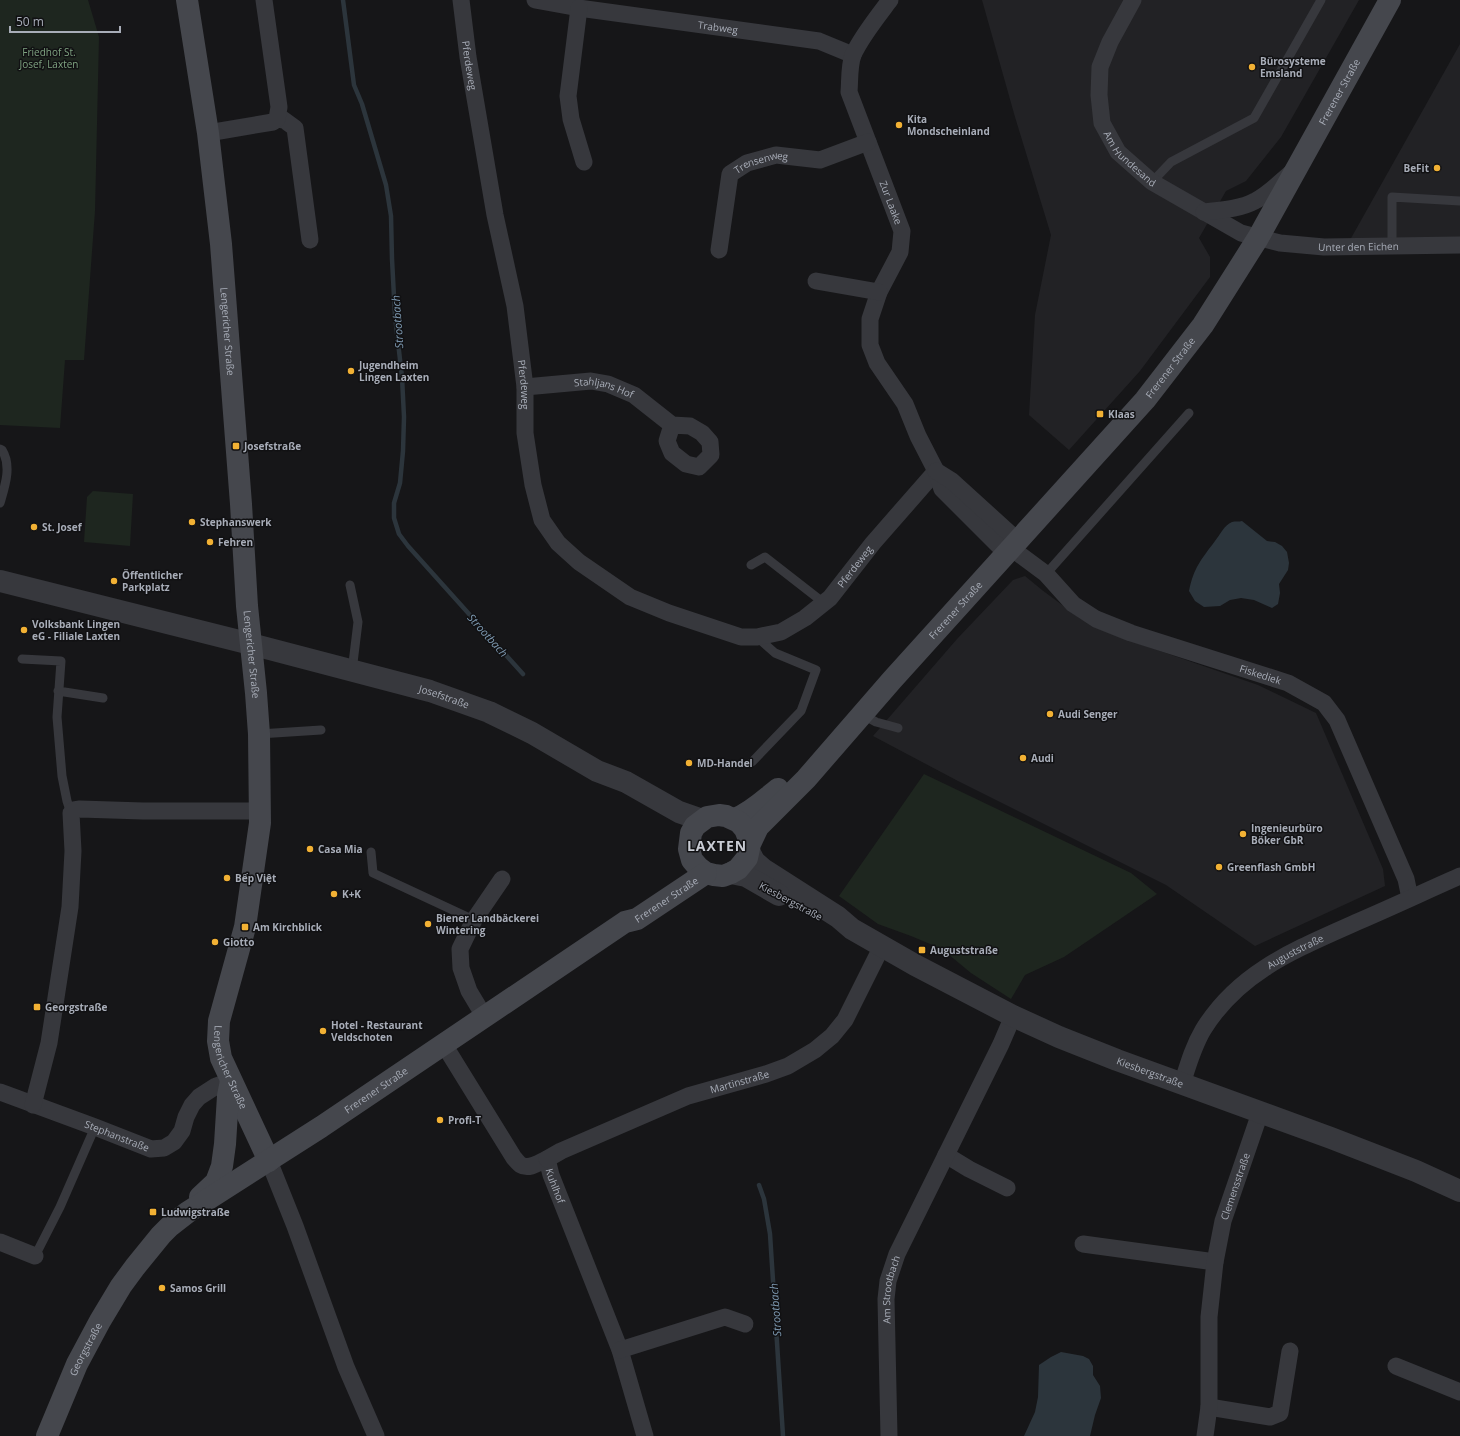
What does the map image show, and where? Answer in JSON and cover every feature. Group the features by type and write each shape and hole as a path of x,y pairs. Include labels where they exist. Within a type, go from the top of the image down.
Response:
{"main road":[{"name":"Lengericher Straße","path":"187,0 208,133 221,244 241,504 247,606 259,734 260,823 245,927 219,1021 218,1041 221,1058 231,1081 270,1160"},
{"name":"Frerener Straße","path":"749,848 758,827 806,779 892,680 1145,400 1203,325 1258,238 1390,0"},
{"name":"Frerener Straße","path":"735,819 756,808 814,758 837,742"},
{"path":"712,815 735,819 745,829 748,836 749,848 743,864 731,873 718,876 706,873 698,867 690,849 691,833 695,826 702,820 712,815"},
{"name":"Frerener Straße","path":"625,922 631,912 684,869 690,849"},
{"name":"Frerener Straße","path":"135,1267 170,1226 188,1212 326,1124 625,922 637,919 706,873"},
{"path":"188,1212 216,1182 222,1166 228,1096 231,1081"},
{"name":"Georgstraße","path":"47,1436 77,1364 100,1321 135,1267"}],"street":[{"path":"264,0 279,107 277,119"},
{"name":"Pferdeweg","path":"461,0 495,215 515,306 525,387 525,433 533,485 542,520 558,543 579,562 630,597 669,613 741,637 757,638 781,632 805,618 830,598 873,542 936,471"},
{"name":"Trabweg","path":"535,0 579,8 819,41 853,55"},
{"name":"Zur Laake","path":"890,0 869,29 853,55 850,69 849,92 902,231 900,252 879,292 870,319 870,345 877,363 905,404 918,436 936,471"},
{"name":"Am Hundesand","path":"1133,0 1110,42 1100,67 1099,95 1102,124 1118,152 1152,182 1241,233 1258,238"},
{"path":"579,8 568,96 571,119 584,162"},
{"path":"208,133 273,122 277,119 284,120 295,128 310,240"},
{"name":"Trensenweg","path":"719,250 730,174 747,162 776,156 820,160 868,142"},
{"path":"1204,212 1229,210 1247,205 1257,200 1297,169"},
{"name":"Unter den Eichen","path":"1258,238 1280,243 1324,247 1460,245"},
{"path":"816,281 879,292"},
{"name":"Stahljans Hof","path":"525,387 591,381 608,384 634,395 672,425"},
{"path":"936,471 942,489 1012,547"},
{"name":"Fiskediek","path":"1012,547 1046,574 1073,604 1096,619 1131,633 1288,682 1324,704 1337,720 1406,879 1410,898"},
{"name":"Josefstraße","path":"0,581 430,691 490,712 532,733 597,771 626,782 680,812 702,820"},
{"name":"Josefstraße","path":"597,771 617,789 679,828 690,849"},
{"path":"33,1105 49,1042 70,907 73,851 71,813 74,810 80,809 143,811 260,811"},
{"name":"Kiesbergstraße","path":"749,848 754,861 763,869 838,917 852,929 915,965 1013,1016 1059,1037 1260,1113 1331,1138 1460,1190"},
{"name":"Kiesbergstraße","path":"731,873 746,876 834,924 852,929"},
{"name":"Auguststraße","path":"1182,1084 1192,1054 1203,1030 1222,1005 1241,985 1258,972 1277,959 1460,876"},
{"path":"484,1016 469,991 461,968 460,949 474,920 502,879"},
{"name":"Martinstraße","path":"547,1159 688,1096 766,1074 788,1066 815,1050 832,1036 845,1020 882,946"},
{"name":"Am Strootbach","path":"889,1436 886,1299 888,1280 897,1254 1013,1016"},
{"name":"Kuhlhof","path":"443,1044 514,1158 521,1165 525,1166 534,1165 547,1159 551,1175 620,1350 645,1436"},
{"name":"Stephanstraße","path":"0,1092 150,1149 164,1148 174,1142 182,1131 186,1117 192,1105 199,1097 216,1086 231,1081"},
{"name":"Clemensstraße","path":"1205,1436 1208,1407 1209,1317 1215,1262 1223,1221 1260,1113"},
{"path":"946,1155 969,1169 1007,1188"},
{"path":"270,1160 346,1367 376,1436"},
{"path":"0,1242 35,1256"},
{"path":"1083,1244 1215,1262"},
{"path":"620,1350 725,1317 745,1324"},
{"path":"1208,1407 1270,1417 1280,1413 1290,1351"},
{"path":"1396,1366 1460,1392"}],"lane":[{"path":"1152,182 1171,162 1254,118 1321,0"},
{"path":"1392,246 1392,197 1460,202"},
{"path":"1046,574 1189,413"},
{"path":"0,449 6,458 7,469 0,504"},
{"path":"751,565 765,557 824,603"},
{"path":"350,585 358,622 352,671"},
{"path":"752,762 801,711 816,670 775,653 757,638"},
{"path":"22,659 61,661 57,717 62,776 71,813"},
{"path":"58,691 103,698"},
{"path":"863,714 876,722 898,728"},
{"path":"259,734 321,730"},
{"path":"371,852 373,873 474,920"},
{"path":"35,1256 60,1207 95,1127"}],"shaded area":[{"path":"982,0 1359,0 1281,137 1246,181 1226,191 1199,238 1210,257 1210,277 1140,371 1069,450 1029,415 1035,315 1051,235 1015,117"},
{"path":"1460,44 1460,241 1350,240"},
{"path":"1242,521 1267,541 1275,542 1282,546 1287,552 1289,563 1288,570 1279,584 1280,593 1278,604 1272,608 1254,600 1241,598 1230,600 1220,606 1204,607 1195,601 1189,591 1196,570 1224,528 1229,523"},
{"name":"Audi Senger","path":"1025,576 1081,619 1117,636 1258,685 1316,713 1383,869 1385,886 1255,946 1166,885 958,781 873,736 957,639 1013,580"},
{"path":"1061,1352 1083,1356 1089,1359 1093,1366 1093,1375 1100,1386 1101,1398 1090,1436 1024,1436 1035,1412 1038,1397 1039,1365"}],"green space":[{"name":"Friedhof St. Josef, Laxten","path":"0,0 88,0 99,37 95,211 84,360 65,360 60,428 0,425"},
{"path":"93,491 133,494 130,546 84,542 87,497"},
{"path":"924,774 1131,873 1157,894 1064,957 1025,975 1011,999 971,973 942,949 878,924 839,896"}],"waterway":[{"name":"Strootbach","path":"343,0 354,85 362,104 386,185 391,216 395,316 402,377 404,417 400,483 394,503 394,518 399,534 408,546 523,674"},
{"name":"Strootbach","path":"759,1185 764,1199 770,1234 783,1436"}],"place":[{"name":"Bürosysteme Emsland","path":"1252,67"},
{"name":"Kita Mondscheinland","path":"899,125"},
{"name":"BeFit","path":"1437,168"},
{"name":"Jugendheim Lingen Laxten","path":"351,371"},
{"name":"Klaas","path":"1100,414"},
{"name":"Josefstraße","path":"236,446"},
{"name":"Stephanswerk","path":"192,522"},
{"name":"St. Josef","path":"34,527"},
{"name":"Fehren","path":"210,542"},
{"name":"Öffentlicher Parkplatz","path":"114,581"},
{"name":"Volksbank Lingen eG - Filiale Laxten","path":"24,630"},
{"name":"Audi Senger","path":"1050,714"},
{"name":"Audi","path":"1023,758"},
{"name":"MD-Handel","path":"689,763"},
{"name":"Ingenieurbüro Böker GbR","path":"1243,834"},
{"name":"Casa Mia","path":"310,849"},
{"name":"Greenflash GmbH","path":"1219,867"},
{"name":"Bếp Việt","path":"227,878"},
{"name":"K+K","path":"334,894"},
{"name":"Biener Landbäckerei Wintering","path":"428,924"},
{"name":"Am Kirchblick","path":"245,927"},
{"name":"Giotto","path":"215,942"},
{"name":"Auguststraße","path":"922,950"},
{"name":"Georgstraße","path":"37,1007"},
{"name":"Hotel - Restaurant Veldschoten","path":"323,1031"},
{"name":"Profi-T","path":"440,1120"},
{"name":"Ludwigstraße","path":"153,1212"},
{"name":"Samos Grill","path":"162,1288"}],"district":[{"name":"LAXTEN","path":"717,845"}]}
